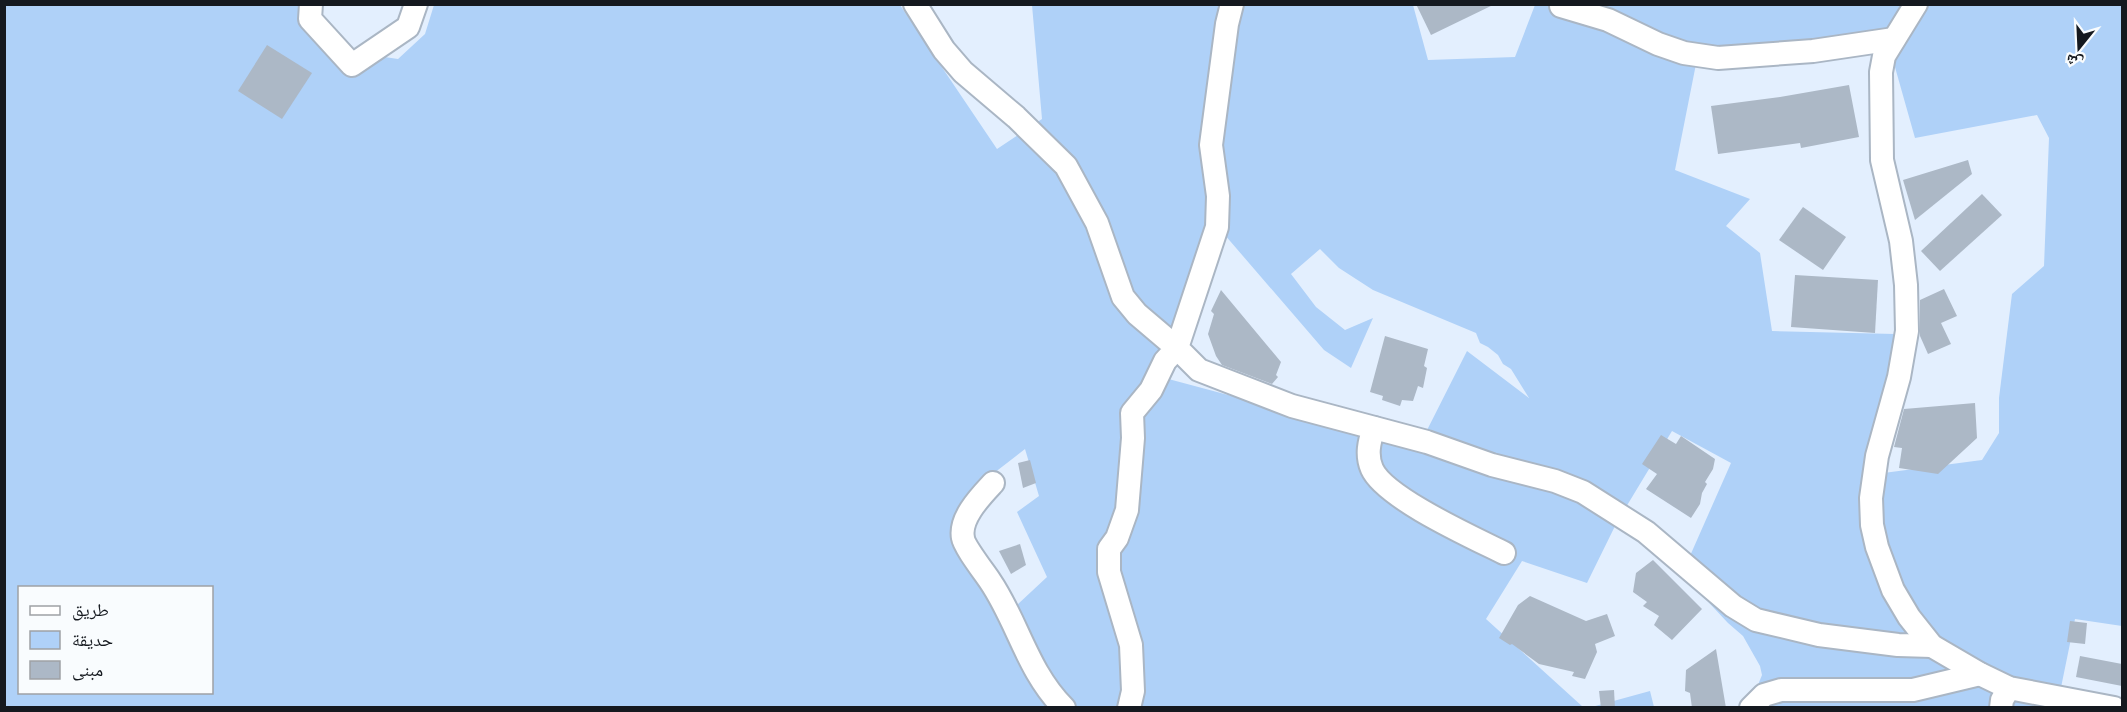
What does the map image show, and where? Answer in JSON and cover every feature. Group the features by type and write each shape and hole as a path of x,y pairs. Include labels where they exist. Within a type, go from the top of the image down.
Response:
{"street":[{"path":"311,4 310,19 352,65 408,27 416,4"},
{"path":"915,4 944,50 963,72 1010,111 1066,166 1097,224 1123,297 1137,314 1199,370 1292,406 1426,441 1492,465 1555,481 1583,492 1646,532 1734,606 1756,620 1819,635 1898,645 1932,646"},
{"path":"1129,708 1133,691 1131,645 1109,572 1109,549 1121,529 1129,503 1128,479 1133,438 1132,413 1151,390 1165,361 1176,348 1217,227 1218,196 1211,146 1225,36 1232,4"},
{"path":"1916,4 1884,57 1881,72 1882,160 1901,241 1907,331 1899,377 1877,456 1871,498 1872,525 1877,547 1893,590 1909,617 1932,646 1980,674 2005,698 2114,708"},
{"path":"1572,5 1658,44 1684,53 1718,58 1813,51 1894,39"},
{"path":"1374,428 1369,442 1369,455 1372,469 1379,480 1416,508 1504,553"},
{"path":"993,483 964,521 963,539 1003,600 1031,663 1046,687 1064,708"},
{"path":"1750,708 1764,695 1781,690 1913,690 1980,674"}],"green space":[{"path":"4,5 315,5 331,49 398,59 425,34 434,5 900,5 997,149 1042,119 1032,5 1413,5 1428,60 1515,57 1535,5 2122,5 2122,626 2075,619 2057,707 1749,707 1762,675 1760,666 1743,636 1682,574 1731,463 1672,431 1617,522 1587,583 1522,561 1486,619 1583,707 5,707","holes":["1891,53 1915,138 2037,115 2049,138 2044,266 2012,294 1999,398 1999,433 1982,460 1876,474 1895,334 1772,331 1760,253 1726,226 1750,199 1675,170 1696,64","1224,234 1324,350 1351,368 1373,318 1345,330 1316,307 1291,274 1320,249 1339,268 1373,290 1476,333 1480,343 1498,355 1503,364 1511,369 1529,398 1467,351 1419,446 1161,377","1025,449 1039,496 1017,512 1047,577 1017,605 958,517 962,501"]},
{"path":"1650,691 1654,707 1588,708"}],"building":[{"path":"1416,4 1495,4 1431,35"},
{"path":"267,45 312,73 282,119 238,91"},
{"path":"1849,85 1859,137 1801,148 1800,143 1718,154 1711,106"},
{"path":"1968,160 1972,174 1915,220 1903,180"},
{"path":"1982,194 2002,215 1940,271 1921,251"},
{"path":"1803,207 1846,237 1823,270 1779,240"},
{"path":"1795,275 1878,280 1875,333 1791,327"},
{"path":"1944,289 1957,316 1941,323 1951,344 1928,354 1920,336 1920,300"},
{"path":"1221,290 1281,362 1276,375 1278,377 1272,384 1222,365 1216,356 1208,334 1214,314 1211,311"},
{"path":"1385,336 1428,349 1424,366 1427,368 1423,388 1418,386 1413,401 1402,400 1400,406 1382,400 1383,396 1370,392"},
{"path":"1975,403 1977,438 1938,474 1899,468 1902,448 1894,447 1904,409"},
{"path":"1661,435 1676,444 1681,436 1715,459 1713,469 1705,482 1707,484 1700,504 1691,518 1646,489 1657,474 1642,464"},
{"path":"1030,460 1036,483 1023,488 1018,463"},
{"path":"1020,544 1026,565 1011,574 999,551"},
{"path":"1653,560 1702,609 1672,640 1654,625 1659,616 1643,606 1647,602 1633,592 1636,573"},
{"path":"1530,596 1586,621 1607,614 1615,636 1595,644 1597,652 1585,679 1572,676 1574,672 1539,664 1512,644 1499,638 1518,605"},
{"path":"2070,621 2087,623 2085,644 2067,642"},
{"path":"1716,649 1726,708 1692,708 1690,693 1685,691 1686,670"},
{"path":"2080,656 2122,664 2122,686 2076,677"},
{"path":"1614,690 1615,708 1601,708 1599,691"}]}
